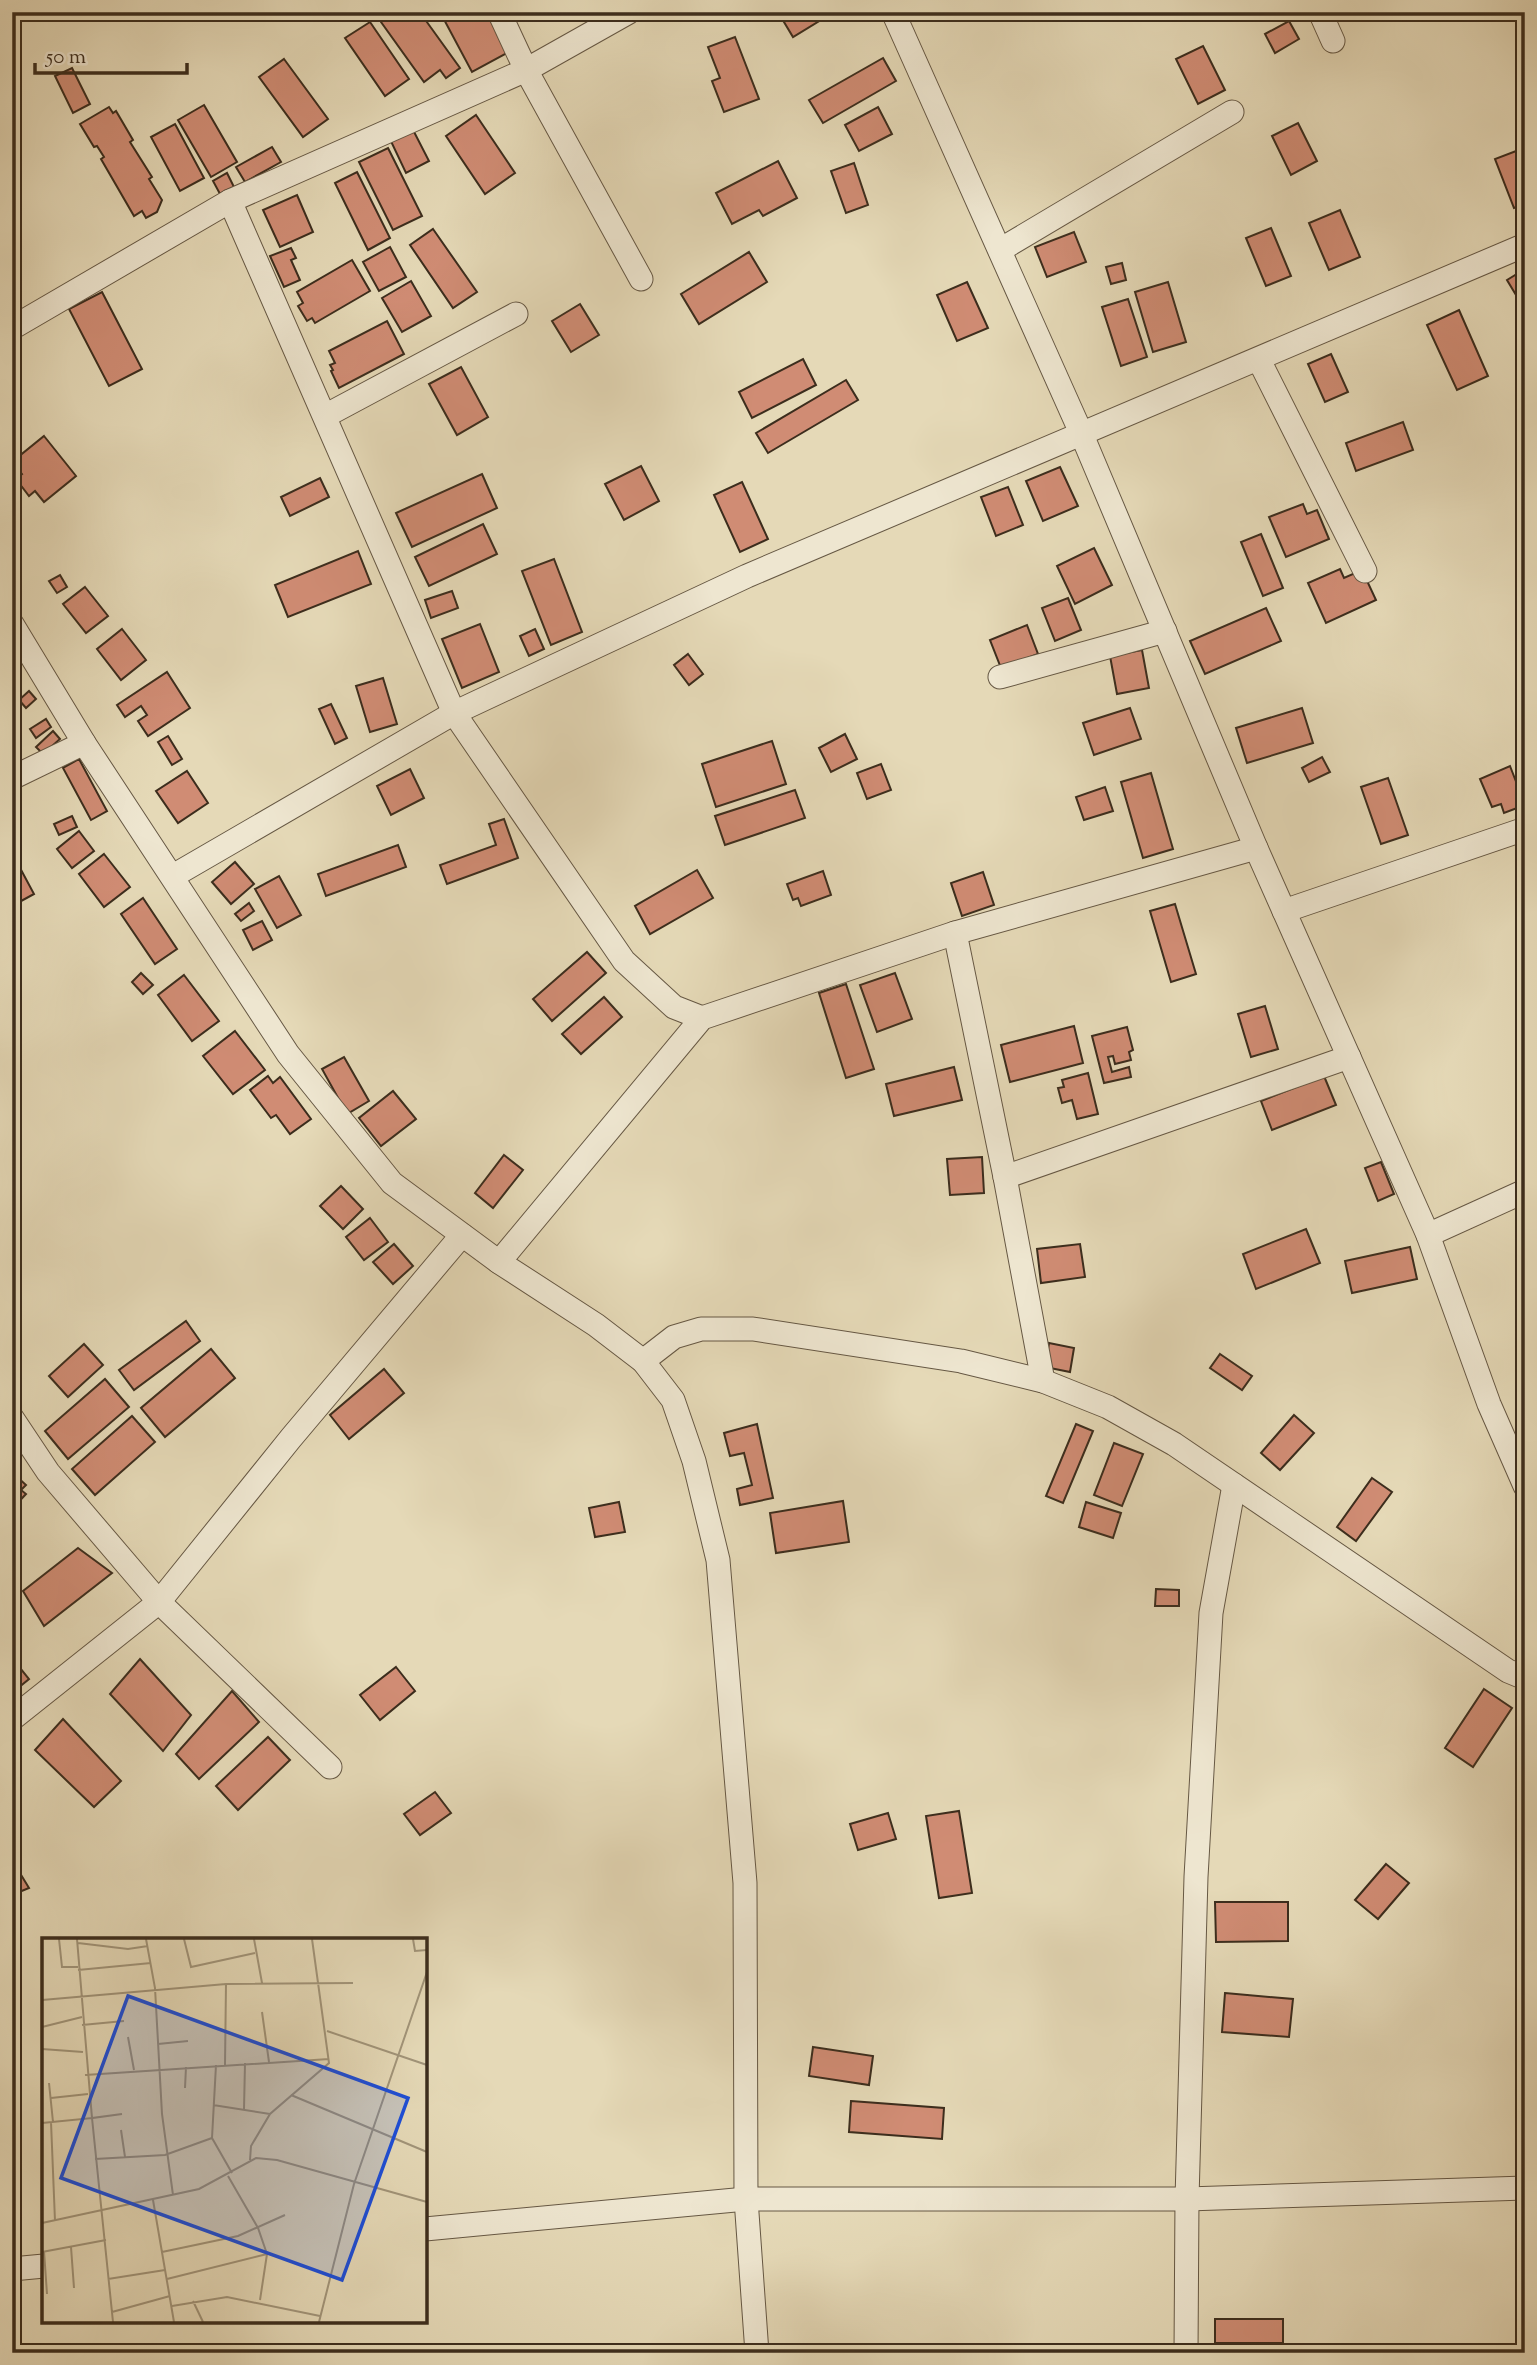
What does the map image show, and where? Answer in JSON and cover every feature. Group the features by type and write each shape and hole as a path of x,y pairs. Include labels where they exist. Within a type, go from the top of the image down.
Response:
{"street":[{"path":"499,12 526,69 640,279"},
{"path":"12,328 230,201 526,69 629,12"},
{"path":"893,12 1082,435 1256,848 1428,1235 1489,1404 1525,1486"},
{"path":"1321,12 1333,41"},
{"path":"1000,250 1232,112"},
{"path":"230,201 454,713 624,961 674,1007 702,1018"},
{"path":"173,876 454,713 747,576 1525,245"},
{"path":"325,416 516,314"},
{"path":"1259,359 1365,571"},
{"path":"12,624 84,743 288,1054 392,1183 499,1262 596,1325 643,1361 673,1400 694,1461 718,1560 745,1883 746,2199 757,2353"},
{"path":"1000,677 1165,631"},
{"path":"12,778 84,743"},
{"path":"1284,911 1525,829"},
{"path":"499,1262 702,1018 954,933 1256,848"},
{"path":"954,933 1005,1177 1043,1381"},
{"path":"1005,1177 1349,1057"},
{"path":"1428,1235 1525,1191"},
{"path":"12,1720 159,1602 291,1438 462,1235"},
{"path":"643,1361 674,1337 701,1329 753,1329 961,1361 1043,1381 1108,1407 1174,1444 1508,1671 1525,1678"},
{"path":"12,1418 48,1472 159,1602 330,1767"},
{"path":"1186,2353 1187,2199 1196,1877 1212,1613 1234,1485"},
{"path":"427,2229 746,2199 1187,2199 1525,2188"},
{"path":"12,2269 42,2266"}],"building":[{"path":"394,12 428,12 424,18 460,68 446,78 440,70 424,82 381,22"},
{"path":"440,12 487,12 509,52 472,72"},
{"path":"778,12 834,12 793,37"},
{"path":"1289,21 1299,39 1275,53 1265,34"},
{"path":"370,22 409,79 385,96 345,38"},
{"path":"735,37 759,99 724,112 712,81 720,78 708,47"},
{"path":"1203,46 1225,90 1198,104 1176,59"},
{"path":"883,58 896,81 823,123 809,100"},
{"path":"284,59 328,119 303,137 259,77"},
{"path":"72,68 90,104 73,113 55,76"},
{"path":"204,105 237,162 211,177 178,120"},
{"path":"109,107 113,113 116,111 133,140 130,142 152,177 149,179 162,200 157,212 146,218 142,211 134,216 101,159 104,157 97,146 94,147 80,124"},
{"path":"878,107 892,134 859,151 845,125"},
{"path":"476,115 515,173 485,194 446,136"},
{"path":"1298,123 1317,161 1291,175 1272,136"},
{"path":"175,124 204,178 180,191 151,137"},
{"path":"410,124 429,161 406,173 388,135"},
{"path":"272,147 281,162 245,182 236,167"},
{"path":"388,148 422,216 393,230 359,162"},
{"path":"1524,148 1525,204 1514,208 1495,159"},
{"path":"778,161 797,198 763,216 759,210 732,224 716,193"},
{"path":"854,163 868,205 846,213 831,171"},
{"path":"357,172 390,238 368,250 335,183"},
{"path":"227,173 234,187 220,194 213,181"},
{"path":"297,195 313,232 280,247 263,210"},
{"path":"1340,210 1360,257 1329,270 1309,223"},
{"path":"1271,228 1291,276 1266,286 1246,238"},
{"path":"433,229 477,292 453,308 410,245"},
{"path":"1074,232 1086,262 1047,277 1035,247"},
{"path":"390,247 406,277 379,291 363,262"},
{"path":"291,248 296,258 291,260 300,280 284,287 270,256"},
{"path":"749,252 767,282 699,324 681,294"},
{"path":"352,260 370,291 315,323 312,318 307,321 298,306 303,303 297,292"},
{"path":"1122,263 1126,280 1111,284 1106,267"},
{"path":"1525,269 1525,310 1507,280"},
{"path":"411,281 431,316 402,332 382,298"},
{"path":"967,282 988,328 957,341 937,295"},
{"path":"1168,282 1186,342 1153,352 1135,292"},
{"path":"102,292 142,369 109,386 69,309"},
{"path":"1128,299 1147,357 1121,366 1102,307"},
{"path":"580,304 599,335 571,352 552,321"},
{"path":"1459,310 1488,376 1457,390 1427,325"},
{"path":"387,321 404,354 339,388 331,371 333,370 330,365 335,363 329,351"},
{"path":"1331,354 1348,392 1325,402 1308,364"},
{"path":"803,359 816,385 752,418 739,392"},
{"path":"461,367 488,417 457,435 429,384"},
{"path":"846,380 858,400 768,453 756,433"},
{"path":"1403,422 1413,450 1356,471 1346,443"},
{"path":"44,436 76,476 44,502 35,491 29,496 16,479 22,474 12,462"},
{"path":"641,466 659,501 624,520 605,484"},
{"path":"1060,467 1078,506 1043,521 1026,481"},
{"path":"482,474 497,508 412,547 396,513"},
{"path":"320,478 329,497 290,516 281,497"},
{"path":"742,482 768,539 740,552 714,495"},
{"path":"1008,487 1023,525 996,536 981,497"},
{"path":"1303,504 1307,514 1317,510 1329,539 1286,557 1269,517"},
{"path":"483,524 497,554 429,586 415,557"},
{"path":"1261,534 1283,588 1263,596 1241,542"},
{"path":"1094,548 1112,585 1075,604 1057,566"},
{"path":"358,551 371,584 288,617 275,585"},
{"path":"554,559 582,632 551,645 522,571"},
{"path":"1340,569 1344,578 1362,570 1376,600 1326,623 1308,583"},
{"path":"60,575 67,587 57,593 49,581"},
{"path":"85,587 108,616 86,633 63,604"},
{"path":"452,591 458,608 431,618 425,600"},
{"path":"1068,598 1081,630 1055,641 1042,608"},
{"path":"1266,608 1281,641 1205,674 1190,641"},
{"path":"480,624 499,672 462,688 442,639"},
{"path":"1027,625 1038,654 1001,668 990,640"},
{"path":"122,629 146,660 121,680 97,649"},
{"path":"535,629 544,649 529,656 520,636"},
{"path":"1142,650 1149,688 1117,694 1110,656"},
{"path":"688,654 703,674 689,685 674,665"},
{"path":"167,672 190,708 148,736 138,721 147,715 141,706 125,717 117,705"},
{"path":"383,678 397,724 370,732 356,686"},
{"path":"29,691 36,699 26,708 19,700"},
{"path":"331,704 347,738 335,744 319,709"},
{"path":"1130,708 1141,739 1094,755 1083,723"},
{"path":"1302,708 1313,743 1247,763 1236,728"},
{"path":"46,719 51,727 36,738 30,729"},
{"path":"53,731 60,739 43,754 36,747"},
{"path":"845,734 857,759 831,772 819,748"},
{"path":"168,736 182,759 172,765 158,742"},
{"path":"772,741 786,784 716,807 702,764"},
{"path":"1322,757 1330,772 1309,782 1302,768"},
{"path":"79,759 107,811 91,820 63,768"},
{"path":"881,764 891,790 867,799 857,773"},
{"path":"1510,766 1525,805 1504,813 1501,804 1492,807 1480,779"},
{"path":"410,769 424,798 391,815 377,786"},
{"path":"187,771 208,803 178,823 156,791"},
{"path":"1151,773 1173,849 1143,858 1121,782"},
{"path":"1388,778 1408,835 1381,844 1361,787"},
{"path":"1105,787 1113,811 1084,820 1076,797"},
{"path":"795,790 805,818 725,845 715,816"},
{"path":"72,816 77,827 59,835 54,824"},
{"path":"504,819 518,858 447,884 440,865 496,845 489,824"},
{"path":"79,831 94,851 72,868 57,849"},
{"path":"398,845 406,867 326,896 318,874"},
{"path":"104,854 130,887 104,907 79,874"},
{"path":"235,862 254,884 231,904 212,882"},
{"path":"19,866 34,894 12,906 12,869"},
{"path":"697,870 713,898 650,934 635,906"},
{"path":"823,871 831,895 801,906 798,898 793,900 787,884"},
{"path":"983,872 994,905 962,916 951,883"},
{"path":"279,876 301,915 277,928 255,889"},
{"path":"143,898 177,949 155,964 121,914"},
{"path":"249,903 254,911 241,921 235,914"},
{"path":"1175,904 1196,974 1171,982 1150,911"},
{"path":"262,921 272,940 253,950 243,930"},
{"path":"587,952 606,973 552,1021 533,999"},
{"path":"141,973 153,985 143,994 132,982"},
{"path":"895,973 912,1019 877,1032 860,985"},
{"path":"184,975 219,1021 192,1041 158,995"},
{"path":"846,984 874,1069 846,1078 819,993"},
{"path":"604,997 622,1017 581,1054 562,1034"},
{"path":"1265,1006 1278,1049 1251,1057 1238,1014"},
{"path":"1074,1026 1083,1063 1010,1082 1001,1045"},
{"path":"1127,1027 1133,1050 1129,1052 1131,1060 1115,1064 1113,1056 1108,1057 1112,1072 1129,1067 1131,1077 1104,1083 1092,1036"},
{"path":"235,1031 265,1070 233,1094 203,1056"},
{"path":"344,1057 369,1101 347,1114 322,1069"},
{"path":"954,1067 962,1100 894,1116 886,1084"},
{"path":"1088,1073 1098,1114 1077,1119 1072,1100 1062,1103 1058,1088 1064,1087 1062,1080"},
{"path":"268,1076 273,1083 280,1077 311,1119 290,1134 276,1115 271,1118 250,1090"},
{"path":"1324,1076 1336,1105 1272,1130 1261,1101"},
{"path":"393,1091 416,1119 381,1146 359,1118"},
{"path":"504,1155 523,1170 493,1208 475,1193"},
{"path":"982,1157 984,1193 950,1195 947,1159"},
{"path":"1381,1162 1394,1194 1378,1201 1365,1168"},
{"path":"341,1186 363,1209 343,1229 320,1206"},
{"path":"370,1218 388,1242 364,1260 346,1237"},
{"path":"1306,1229 1320,1263 1256,1289 1243,1254"},
{"path":"394,1244 413,1266 393,1284 373,1262"},
{"path":"1080,1244 1085,1277 1041,1283 1037,1249"},
{"path":"1410,1247 1417,1279 1352,1293 1345,1261"},
{"path":"186,1321 200,1341 134,1390 119,1370"},
{"path":"1049,1343 1074,1348 1070,1372 1045,1367"},
{"path":"84,1344 103,1365 68,1397 49,1376"},
{"path":"211,1349 235,1378 165,1437 141,1408"},
{"path":"1220,1354 1252,1376 1242,1390 1210,1368"},
{"path":"384,1369 404,1393 349,1439 330,1415"},
{"path":"105,1379 129,1407 68,1459 45,1431"},
{"path":"1294,1415 1314,1433 1280,1470 1261,1453"},
{"path":"132,1416 155,1442 95,1495 72,1469"},
{"path":"757,1424 773,1498 740,1505 737,1489 752,1485 744,1453 730,1456 724,1433"},
{"path":"1076,1424 1093,1431 1063,1503 1046,1496"},
{"path":"1114,1443 1143,1454 1122,1506 1094,1495"},
{"path":"15,1475 26,1485 21,1490 26,1494 12,1509 12,1478"},
{"path":"1372,1478 1392,1492 1356,1541 1337,1527"},
{"path":"843,1501 849,1542 776,1553 770,1513"},
{"path":"619,1502 625,1532 595,1537 589,1508"},
{"path":"1086,1502 1121,1513 1113,1538 1079,1527"},
{"path":"78,1548 112,1573 44,1626 23,1591"},
{"path":"1156,1589 1179,1590 1179,1606 1155,1606"},
{"path":"12,1658 29,1679 12,1693"},
{"path":"140,1659 191,1715 163,1751 110,1694"},
{"path":"396,1667 415,1691 380,1720 360,1695"},
{"path":"1484,1689 1512,1708 1473,1767 1445,1748"},
{"path":"232,1691 259,1722 199,1779 176,1754"},
{"path":"63,1719 121,1781 94,1807 35,1750"},
{"path":"268,1737 290,1760 238,1810 216,1786"},
{"path":"435,1792 451,1813 420,1835 404,1814"},
{"path":"959,1811 972,1893 939,1898 926,1816"},
{"path":"888,1813 896,1839 858,1850 850,1824"},
{"path":"12,1860 29,1888 12,1895"},
{"path":"1386,1864 1409,1883 1378,1919 1355,1900"},
{"path":"1215,1902 1288,1902 1288,1941 1216,1942"},
{"path":"1225,1993 1293,1999 1289,2037 1222,2032"},
{"path":"813,2047 873,2056 869,2085 809,2076"},
{"path":"851,2101 944,2108 942,2139 849,2132"},
{"path":"1215,2319 1283,2319 1283,2343 1215,2343"}]}
